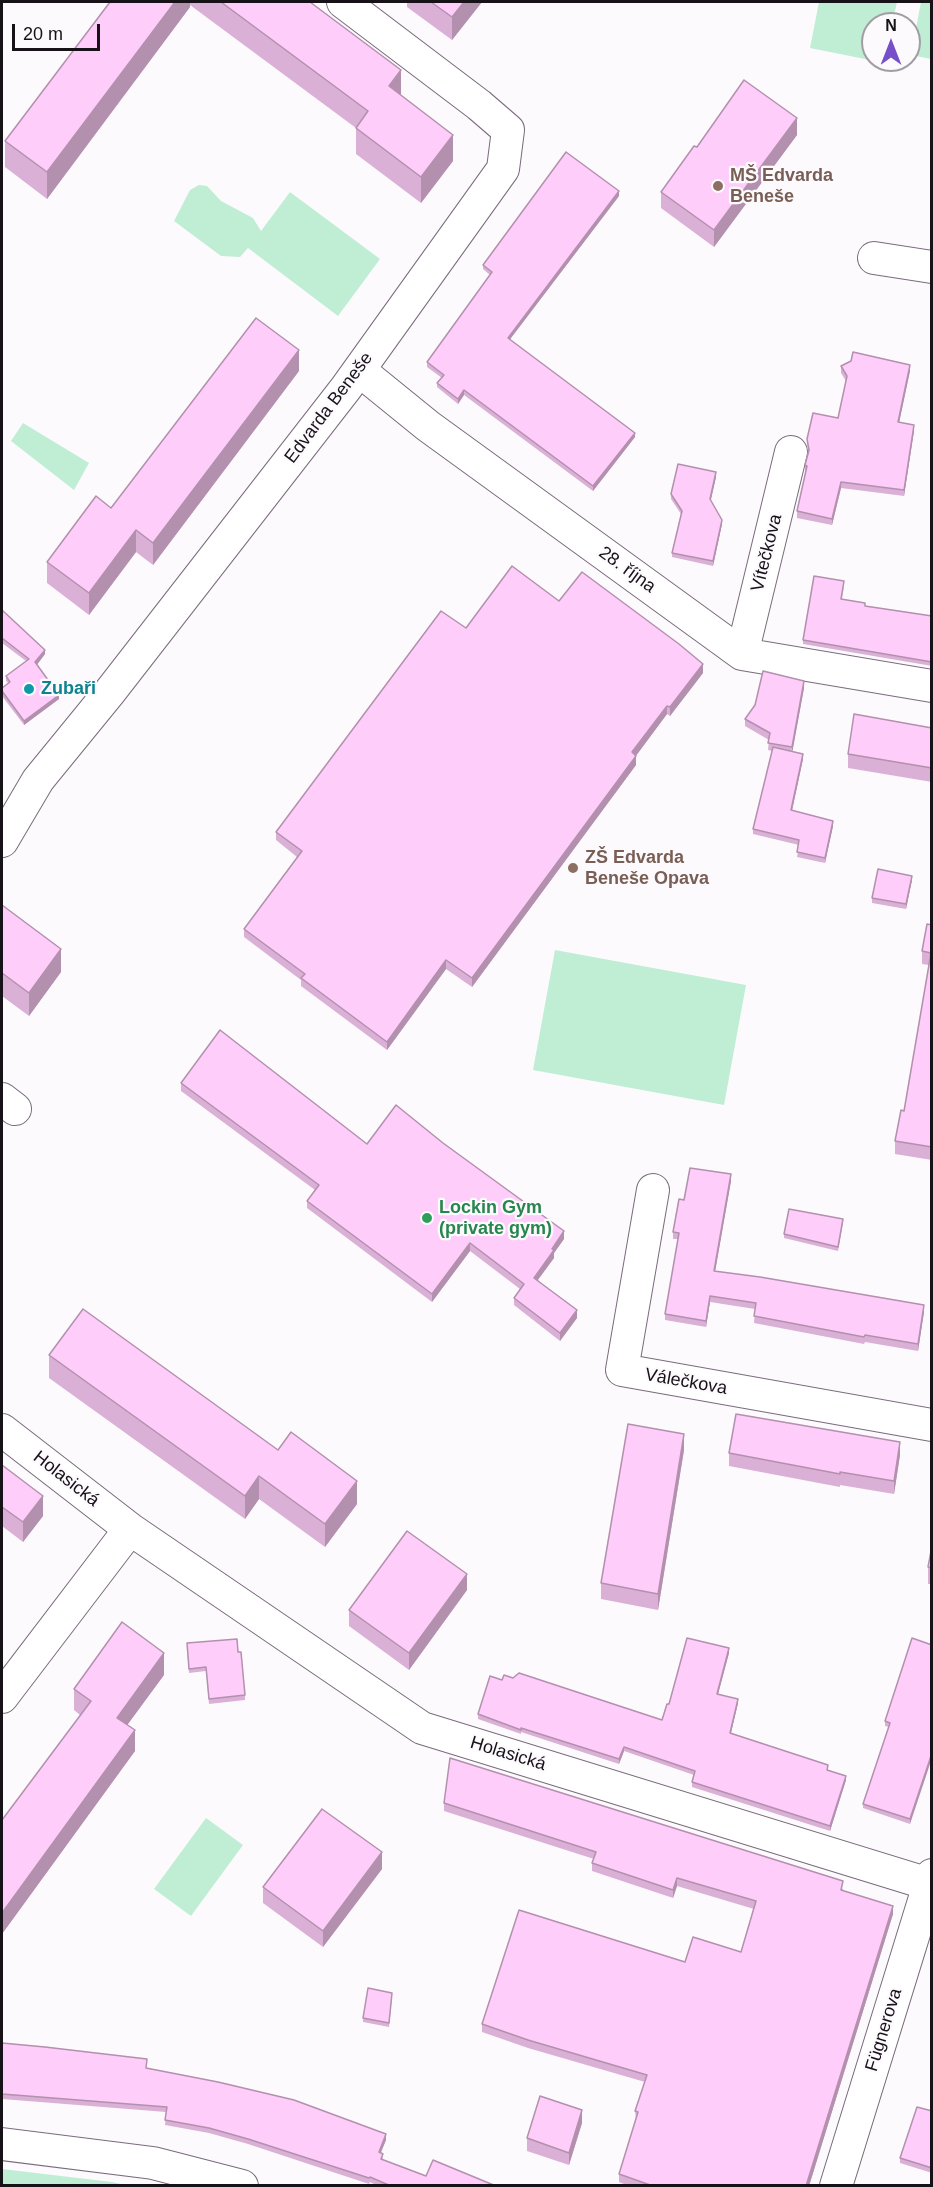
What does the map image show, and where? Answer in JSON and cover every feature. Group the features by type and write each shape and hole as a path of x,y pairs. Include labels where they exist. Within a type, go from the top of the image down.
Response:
{"street":[{"name":"Edvarda Beneše","path":"2,842 38,780 110,693 359,370 502,169 508,130 479,105 343,2"},
{"path":"874,258 932,267"},
{"name":"28. října","path":"359,370 428,426 742,654 932,686"},
{"name":"Vítečkova","path":"742,654 791,453"},
{"name":"Válečkova","path":"653,1190 622,1370 932,1425"},
{"name":"Holasická","path":"2,1430 130,1529 422,1728 930,1881"},
{"path":"2,1697 130,1529"},
{"name":"Fügnerova","path":"836,2186 930,1881"},
{"path":"2,2144 153,2163 242,2186"}],"green space":[{"path":"819,2 897,2 895,12 861,12 861,58 810,48"},
{"path":"921,2 931,2 931,59 921,57 921,12 919,12"},
{"path":"199,185 207,186 221,201 253,218 261,231 290,192 380,259 338,316 248,248 240,257 221,256 174,221 190,190"},
{"path":"23,423 89,463 74,490 11,441"},
{"path":"555,950 746,985 724,1105 533,1070"},
{"path":"206,1818 243,1845 191,1916 154,1889"},
{"path":"2,2169 112,2182 125,2185 2,2185"}],"building":[{"path":"110,2 175,2 47,172 5,141"},
{"path":"221,2 310,2 401,70 389,86 453,135 421,177 356,128 368,111"},
{"path":"431,2 464,2 452,17"},
{"name":"MŠ Edvarda Beneše","path":"744,80 797,118 714,230 661,192 694,146 697,147"},
{"path":"566,152 619,191 508,338 635,433 593,486 464,390 458,399 437,383 444,375 427,362 492,272 483,265"},
{"path":"256,318 299,350 153,543 136,530 89,593 47,562 96,496 111,508"},
{"path":"853,352 910,365 898,422 914,425 904,490 841,482 832,519 797,511 807,466 805,465 809,450 807,439 813,413 838,418 847,376 841,366 851,361"},
{"path":"678,464 716,472 710,499 722,520 713,561 672,553 682,511 671,494"},
{"path":"512,566 559,601 582,572 703,664 632,752 636,756 472,978 446,960 387,1042 301,978 305,974 244,929 302,851 276,832 441,611 466,628"},
{"path":"814,576 844,581 841,599 865,603 865,606 932,616 932,662 803,640"},
{"name":"Zubaři","path":"2,610 45,650 35,662 59,695 24,721 2,688 10,682 6,676 29,659 2,638"},
{"path":"763,671 804,681 792,747 768,743 770,733 745,719 755,705"},
{"path":"854,714 932,728 932,768 848,754"},
{"path":"773,747 803,754 791,810 833,821 825,858 797,852 799,840 753,829"},
{"path":"878,869 912,876 906,904 872,898"},
{"path":"2,905 61,949 29,993 2,973"},
{"path":"927,924 932,925 932,1147 895,1141 901,1110 904,1111 931,953 922,951"},
{"path":"220,1030 367,1144 396,1105 443,1143 564,1231 534,1278 577,1310 560,1333 514,1298 524,1284 470,1243 432,1294 307,1201 319,1185 181,1083"},
{"path":"690,1168 731,1174 714,1271 924,1305 918,1344 865,1335 864,1337 754,1316 756,1303 710,1296 706,1321 665,1314 679,1233 673,1232 679,1199 684,1200"},
{"path":"789,1209 843,1219 838,1247 784,1234"},
{"path":"83,1309 278,1450 291,1432 357,1481 325,1524 259,1476 245,1496 49,1355"},
{"path":"736,1414 900,1442 894,1481 840,1472 840,1474 729,1453"},
{"path":"628,1424 684,1434 658,1594 601,1583"},
{"path":"2,1465 43,1496 23,1522 2,1507"},
{"path":"407,1531 467,1574 409,1653 349,1610"},
{"path":"932,1546 932,1568 928,1567"},
{"path":"122,1622 164,1653 117,1718 135,1730 2,1913 2,1820 91,1701 74,1689"},
{"path":"687,1638 729,1648 717,1694 738,1699 730,1733 828,1765 827,1770 846,1776 830,1826 692,1782 695,1771 624,1747 619,1759 521,1728 521,1730 478,1714 490,1676 502,1680 504,1675 513,1678 519,1673 662,1720 667,1704 669,1704"},
{"path":"912,1638 932,1645 932,1753 910,1819 863,1804 890,1723 885,1721"},
{"path":"237,1639 238,1652 241,1652 245,1695 209,1699 206,1667 189,1669 187,1643"},
{"path":"450,1758 843,1881 841,1890 893,1906 806,2186 653,2186 619,2174 647,2075 482,2024 519,1910 685,1962 693,1937 741,1952 756,1901 677,1878 673,1890 592,1863 596,1852 444,1803"},
{"path":"322,1809 382,1852 323,1931 263,1887"},
{"path":"368,1988 392,1993 389,2023 363,2018"},
{"path":"2,2043 147,2059 146,2068 294,2100 386,2134 379,2152 383,2154 381,2159 426,2176 433,2160 496,2186 391,2186 370,2177 248,2139 209,2128 165,2120 167,2107 2,2094"},
{"path":"540,2096 582,2110 569,2153 527,2138"},
{"path":"917,2107 932,2111 932,2168 900,2158"}],"place":[{"name":"MŠ Edvarda Beneše","path":"718,186"},
{"name":"Zubaři","path":"29,689"},
{"name":"ZŠ Edvarda Beneše Opava","path":"573,868"},
{"name":"Lockin Gym (private gym)","path":"427,1218"}]}
